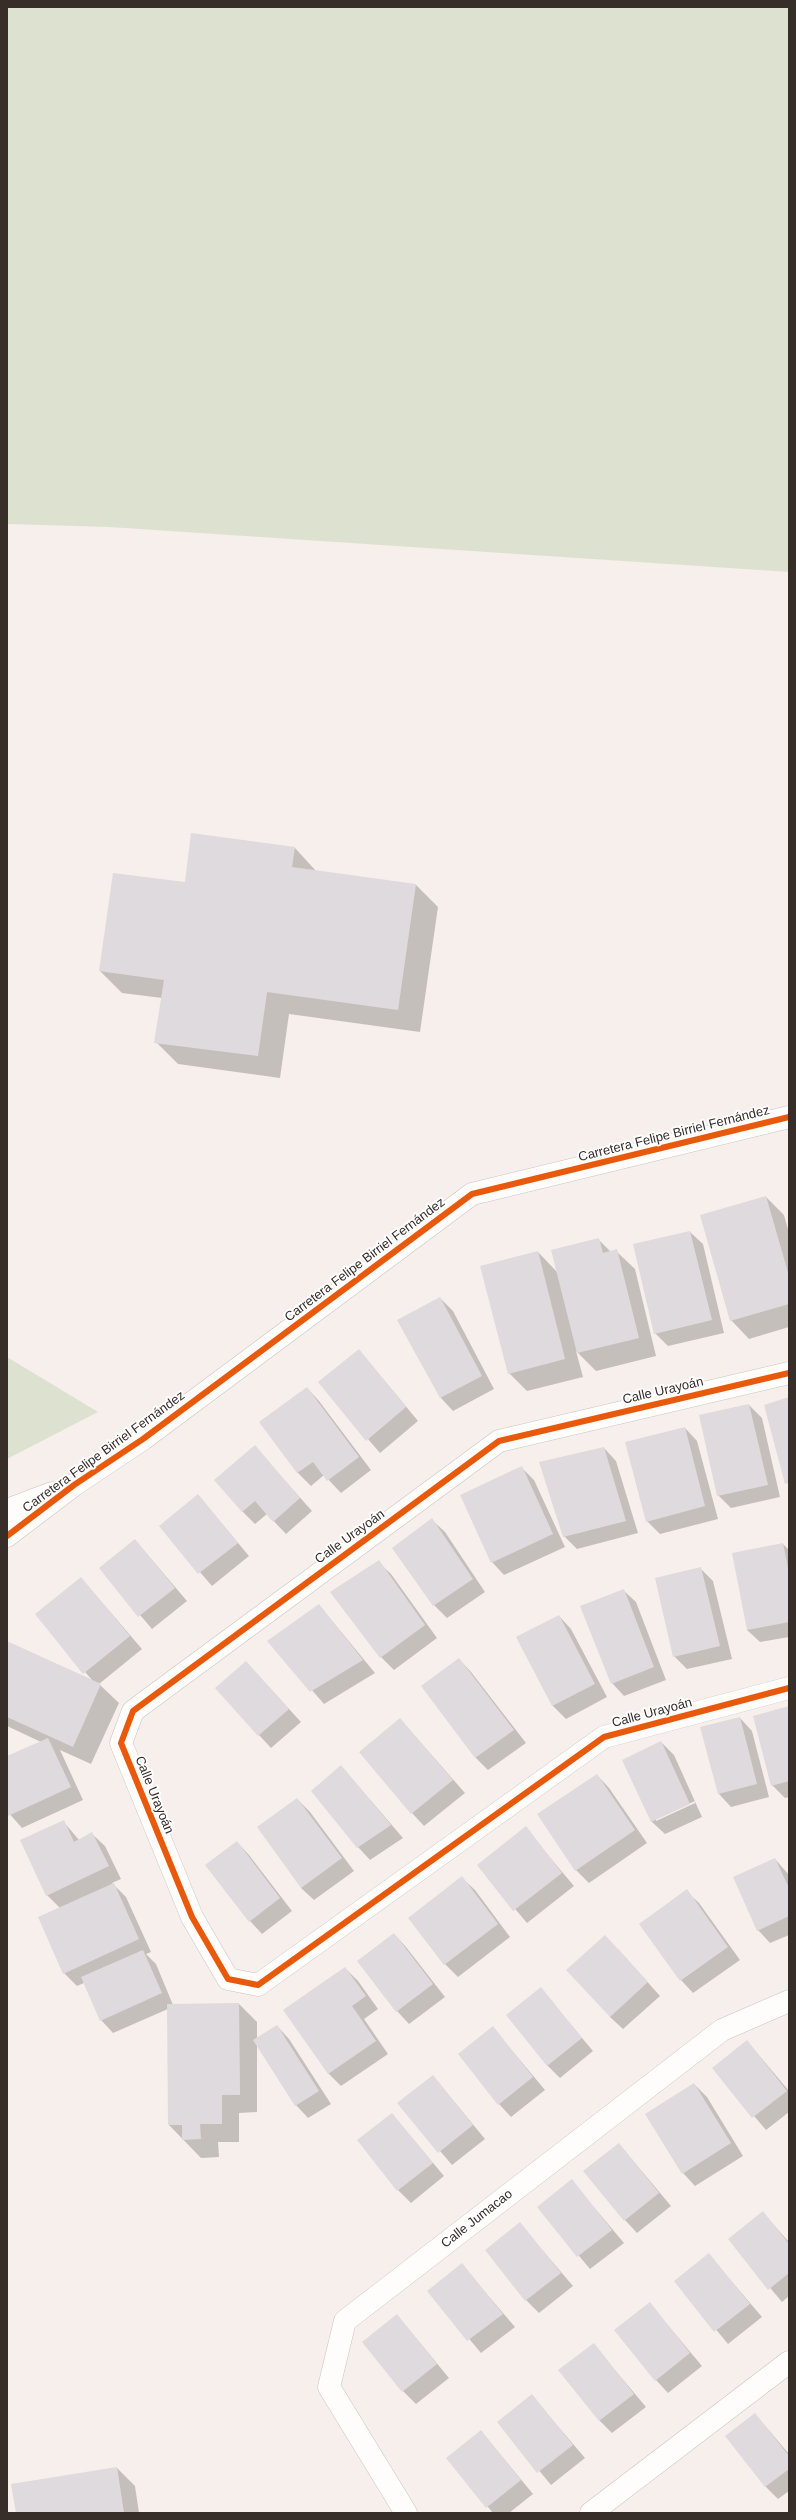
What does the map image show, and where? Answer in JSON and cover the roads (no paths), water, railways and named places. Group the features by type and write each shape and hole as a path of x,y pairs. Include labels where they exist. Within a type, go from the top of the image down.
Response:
{"street":[{"name":"Carretera Felipe Birriel Fernández","path":"7,1536 74,1485 143,1439 472,1194 789,1117"},
{"name":"Calle Urayoán","path":"789,1373 499,1441 133,1710 121,1743 192,1916 228,1979 258,1985 604,1737 789,1688"},
{"path":"7,1510 74,1485"},
{"name":"Calle Jumacao","path":"406,2513 329,2387 345,2321 722,2030 789,2001"},
{"path":"591,2513 789,2362"}]}
